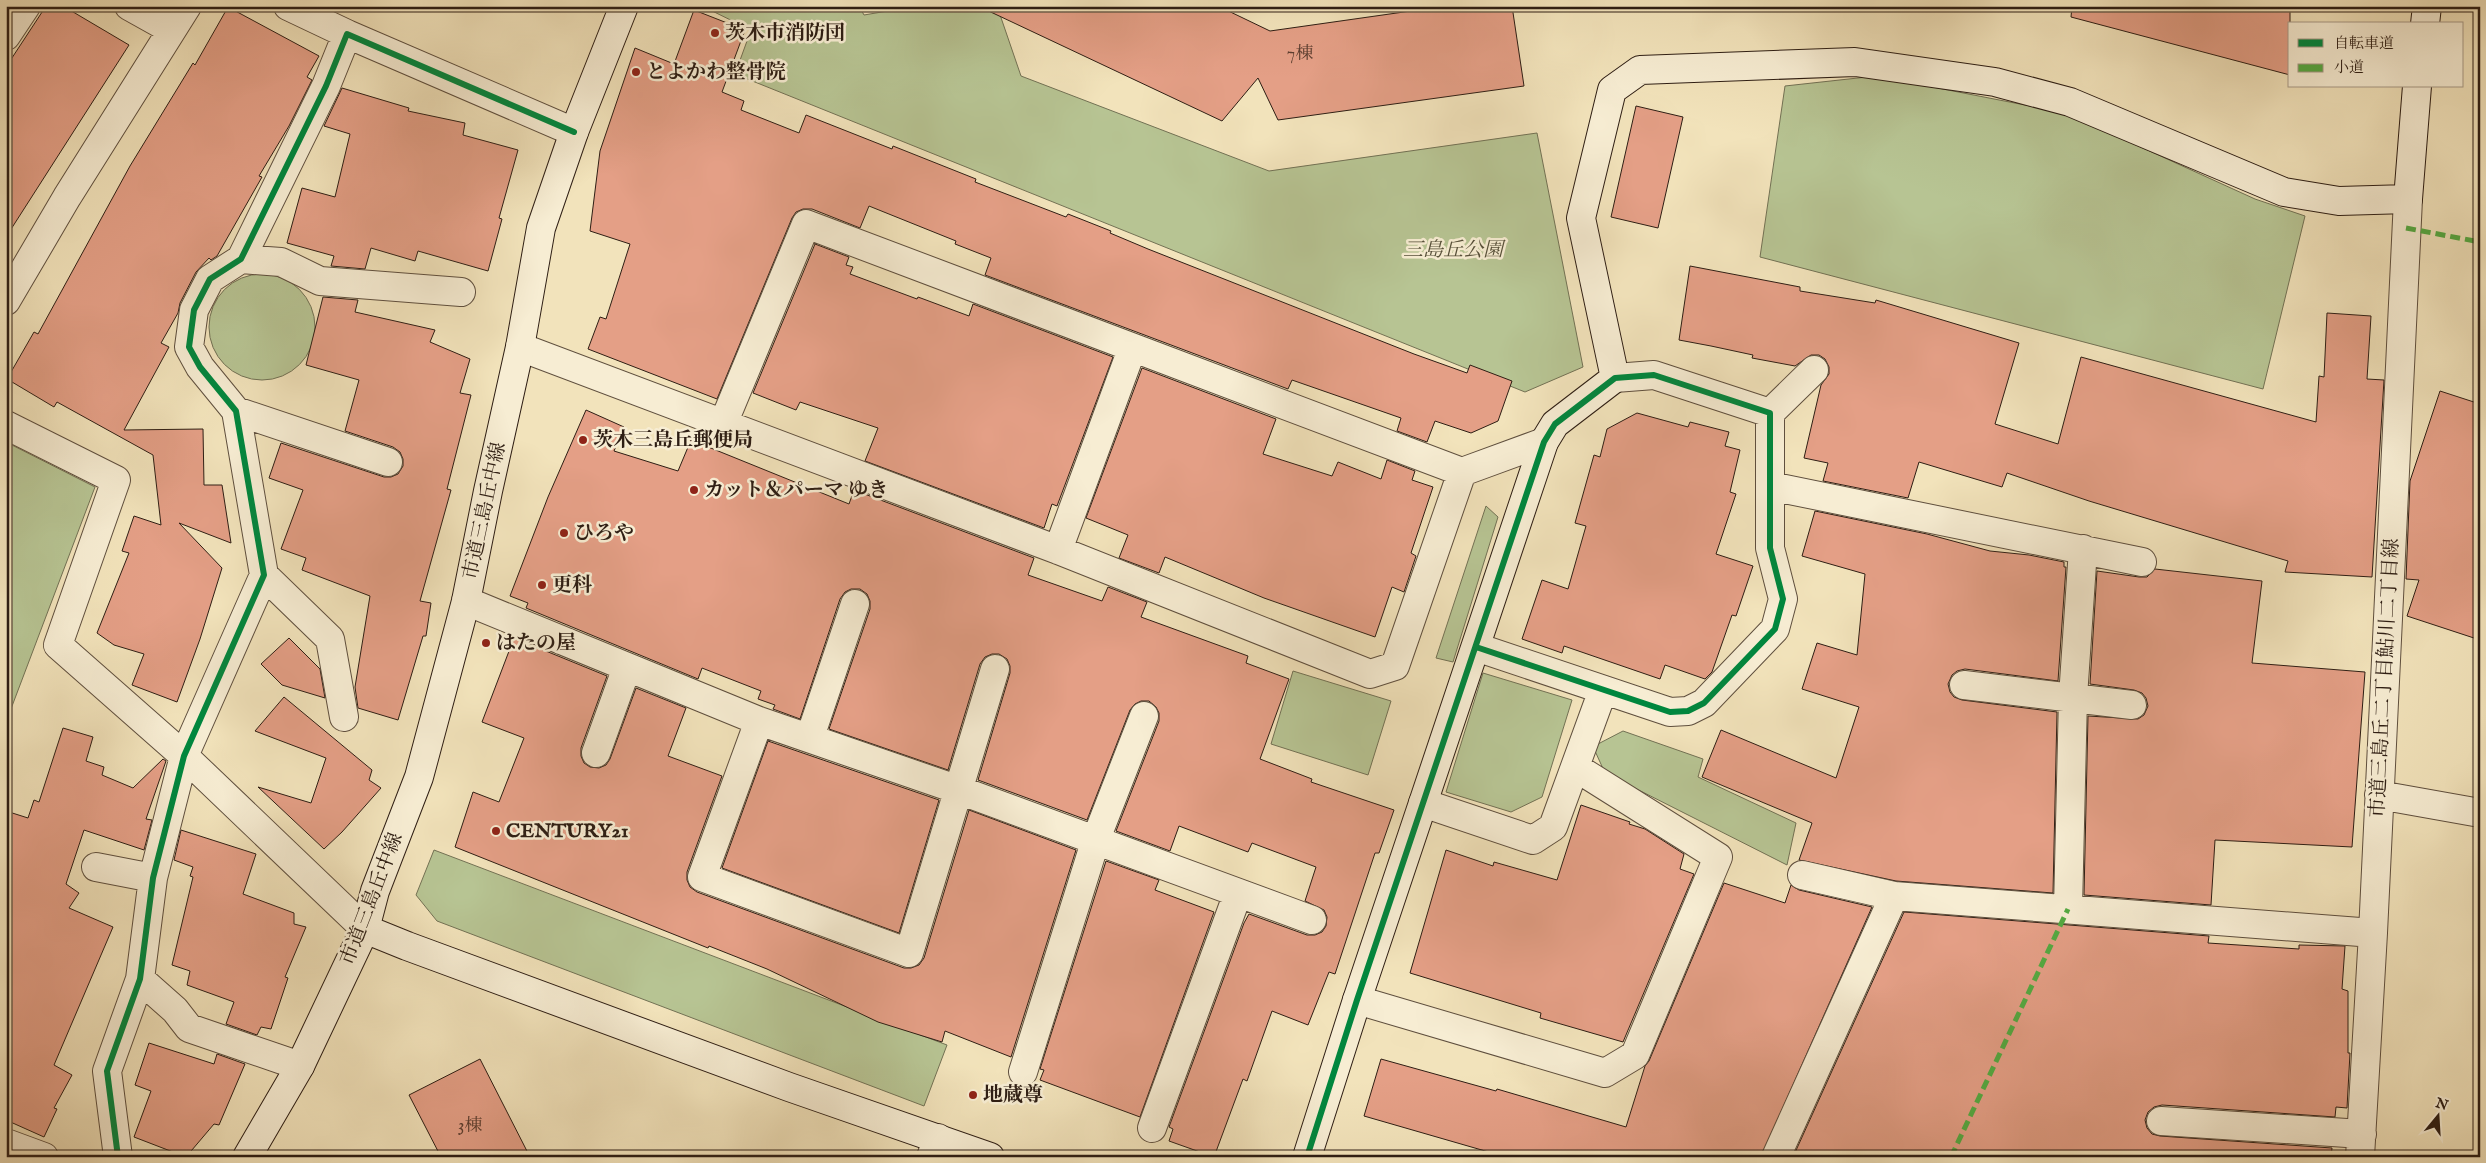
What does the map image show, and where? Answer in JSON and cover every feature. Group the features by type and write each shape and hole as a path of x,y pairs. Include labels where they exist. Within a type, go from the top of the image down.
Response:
{"street":[{"path":"6,36 26,6"},
{"path":"128,6 172,30"},
{"path":"6,301 68,197 187,6"},
{"path":"288,6 347,34 574,132"},
{"name":"市道三島丘中線","path":"247,1157 300,1066 365,928 376,891 418,777 466,601 520,347 541,228 574,132 624,6"},
{"path":"2425,22 2427,6"},
{"path":"118,1157 107,1071 140,979 153,878 184,756 264,575 236,411 200,367 189,347 194,310 210,279 241,259 326,86 347,34"},
{"path":"1615,378 1581,218 1612,90 1640,70 1855,62 1995,82 2070,102 2284,192 2339,201 2408,199"},
{"name":"市道三島丘二丁目鮎川二丁目線","path":"2361,1145 2380,795 2408,199 2417,88"},
{"path":"723,424 806,224 1132,349 1462,472 1544,442"},
{"path":"241,259 281,262 320,281 461,292"},
{"path":"520,347 1058,550 1370,674 1395,666 1462,472"},
{"path":"1058,550 1132,349"},
{"path":"1476,647 1670,712 1688,711 1704,703 1775,629 1783,599 1770,548 1770,413 1814,370"},
{"path":"1307,1157 1357,1000 1544,442 1555,424 1615,378 1654,375 1770,413"},
{"path":"236,411 388,462"},
{"path":"6,425 116,480 58,645 184,756 365,928 416,950 789,1087 934,1148 990,1157"},
{"path":"1770,486 2142,562"},
{"path":"2068,909 2073,697 2084,549"},
{"path":"264,575 330,639 344,717"},
{"path":"466,601 759,721 960,790 1312,920"},
{"path":"810,737 855,604"},
{"path":"596,753 627,667"},
{"path":"759,721 702,877 909,953 960,790 995,668"},
{"path":"1964,685 2073,697 2132,706"},
{"path":"1423,803 1533,840 1553,827 1603,690"},
{"path":"1023,1072 1096,839 1144,716"},
{"path":"1357,1000 1605,1073 1635,1055 1718,857 1575,767"},
{"path":"2380,795 2480,813"},
{"path":"96,867 153,878"},
{"path":"1802,876 1894,896 2373,934"},
{"path":"1152,1128 1238,892"},
{"path":"1776,1157 1894,896"},
{"path":"140,979 175,1010 189,1028 300,1066"},
{"path":"2161,1121 2361,1145"},
{"path":"6,1143 44,1157"}],"green space":[{"name":"三島丘公園","path":"702,6 859,6 864,15 917,6 997,6 1021,76 1269,171 1537,133 1583,367 1525,392 735,74 751,30"},
{"path":"1876,76 2066,113 2255,199 2305,216 2263,389 1760,257 1785,86"},
{"path":"262,274 282,278 300,289 311,307 315,327 311,347 300,365 282,376 262,380 242,376 224,365 213,347 209,327 213,307 224,289 242,278"},
{"path":"6,442 95,487 6,722"},
{"path":"1486,506 1498,517 1453,662 1436,658"},
{"path":"1293,671 1391,701 1368,775 1271,744"},
{"path":"1483,673 1572,700 1542,797 1511,812 1446,792"},
{"path":"1623,731 1703,759 1698,777 1796,823 1787,865 1605,773 1595,751 1598,744"},
{"path":"434,850 947,1045 924,1106 437,921 416,895"}],"building":[{"path":"46,6 63,6 129,45 6,237 6,67"},
{"path":"978,6 1218,6 1270,31 1446,6 1512,6 1524,86 1278,120 1258,78 1222,121"},
{"path":"2072,6 2290,6 2290,22 2288,22 2288,74 2071,17"},
{"path":"228,7 319,56 307,77 312,80 289,126 259,176 262,177 217,256 211,260 209,258 196,272 180,303 178,313 161,343 169,347 124,430 203,429 204,485 222,485 231,543 179,523 222,568 200,639 177,702 132,685 144,654 114,645 97,633 129,553 122,551 134,516 161,525 153,455 57,402 54,407 7,379 34,332 38,334 130,166 193,63 195,65"},
{"path":"694,10 745,30 722,92 744,101 741,110 799,133 806,115 892,149 893,146 976,179 975,182 1066,217 1068,214 1111,231 1110,233 1148,249 1414,354 1467,373 1470,365 1512,381 1498,421 1471,433 1435,421 1427,442 1397,431 1401,418 1292,380 1288,389 985,275 991,258 955,244 956,241 869,206 860,228 812,209 803,209 796,212 717,399 588,349 600,317 606,319 630,244 590,231 600,151 635,48 674,64"},
{"path":"342,88 409,108 408,111 465,123 463,135 518,150 499,218 502,219 488,271 418,251 415,261 371,248 365,269 331,266 334,256 287,243 302,188 335,197 350,134 324,126"},
{"path":"1636,106 1683,117 1658,228 1611,217"},
{"path":"815,244 849,257 846,265 853,267 850,274 969,316 973,304 1113,357 1057,506 1052,504 1044,528 865,461 878,428 800,402 796,410 753,393"},
{"path":"1690,266 1800,287 1800,291 1875,303 1876,300 2019,343 1995,424 2058,444 2081,357 2316,422 2319,376 2324,377 2327,313 2371,316 2367,379 2384,380 2372,577 2285,572 2288,561 2089,501 2007,473 2002,487 1919,462 1908,498 1823,481 1828,463 1804,458 1821,385 1829,374 1829,367 1825,359 1819,355 1811,355 1795,366 1752,358 1753,355 1679,340"},
{"path":"323,297 358,300 355,312 435,330 430,342 470,359 460,393 471,395 447,489 451,490 420,601 431,603 426,636 423,636 398,720 358,708 355,687 370,596 302,570 306,558 281,549 303,490 269,478 281,443 384,477 398,474 403,466 400,452 393,447 345,431 359,380 306,365"},
{"path":"1142,368 1276,419 1263,454 1332,476 1338,462 1381,479 1387,460 1415,471 1412,480 1433,487 1411,553 1416,556 1404,592 1392,587 1375,637 1264,598 1165,557 1159,573 1119,558 1128,535 1086,518"},
{"path":"2440,391 2480,404 2480,640 2407,616 2419,580 2406,579 2410,481"},
{"path":"586,410 624,427 614,451 678,471 691,440 849,504 854,490 1034,558 1028,575 1102,601 1108,587 1147,602 1141,617 1248,656 1246,663 1289,679 1260,759 1312,779 1311,782 1394,810 1379,853 1375,853 1335,974 1329,972 1308,1025 1272,1011 1247,1081 1243,1079 1214,1157 1169,1141 1173,1129 1169,1127 1244,923 1249,914 1307,935 1315,935 1322,932 1326,926 1327,917 1324,910 1305,901 1316,867 1252,843 1248,852 1179,826 1170,851 1116,831 1159,721 1159,713 1156,707 1149,701 1141,701 1130,710 1087,820 978,780 1010,673 1007,659 999,654 985,657 980,664 948,770 829,729 870,609 870,601 867,594 860,589 851,589 845,592 840,599 800,719 773,709 775,705 758,699 761,691 702,668 698,679 526,608 528,603 510,596 548,497"},
{"path":"1637,413 1688,427 1690,422 1729,432 1725,446 1740,450 1730,492 1736,494 1716,554 1753,566 1736,616 1732,615 1712,672 1705,679 1665,665 1660,679 1564,646 1562,653 1522,639 1542,580 1568,589 1586,526 1575,523 1594,455 1600,457 1607,429"},
{"path":"1815,511 1927,534 1990,551 2029,555 2064,562 2064,567 2066,567 2058,681 1965,669 1957,671 1952,675 1948,684 1950,692 1954,697 1962,700 2057,712 2053,893 1896,881 1799,860 1812,823 1702,777 1721,730 1836,778 1859,707 1802,689 1817,643 1857,655 1865,574 1802,556"},
{"path":"2155,569 2262,581 2252,663 2365,672 2352,847 2215,840 2211,905 2084,895 2088,716 2138,719 2144,715 2148,706 2146,698 2142,693 2134,690 2090,684 2097,571 2147,577"},
{"path":"289,638 320,669 325,698 282,685 261,664"},
{"path":"514,638 607,676 581,748 581,756 584,763 590,767 599,768 606,765 610,759 636,688 686,708 668,756 722,776 687,872 687,880 690,887 697,892 904,968 911,968 919,965 924,958 969,810 1076,850 1011,1057 945,1031 942,1042 878,1022 767,969 709,946 708,948 455,847 473,792 499,802 524,738 482,722"},
{"path":"284,697 372,770 369,780 381,788 342,832 324,849 258,787 311,803 326,758 255,731"},
{"path":"63,728 93,737 86,761 104,767 102,775 133,788 163,759 166,761 146,819 152,820 144,850 84,830 66,884 79,893 69,908 113,927 54,1065 72,1075 54,1108 57,1109 44,1137 6,1120 6,811 28,818 34,800 39,802"},
{"path":"768,741 939,800 899,933 722,868"},
{"path":"1581,805 1645,829 1684,854 1680,869 1694,874 1623,1042 1540,1018 1541,1013 1410,973 1446,850 1493,866 1494,862 1557,880"},
{"path":"181,830 256,854 243,894 294,913 294,924 306,927 285,977 288,978 271,1029 261,1027 257,1035 226,1024 234,1002 187,985 190,971 172,965 193,877 190,876 193,867 174,860"},
{"path":"1106,861 1159,880 1155,890 1214,912 1140,1117 1040,1080 1044,1070 1040,1069"},
{"path":"1724,883 1785,903 1791,885 1799,890 1872,907 1761,1157 1506,1157 1364,1116 1381,1059 1496,1091 1497,1089 1626,1127 1645,1066 1649,1061"},
{"path":"1904,912 2209,936 2208,943 2299,949 2299,945 2345,946 2342,989 2348,991 2348,1053 2350,1053 2347,1108 2336,1107 2335,1117 2162,1105 2154,1107 2148,1112 2145,1120 2147,1128 2152,1134 2160,1136 2332,1148 2331,1157 1793,1157"},
{"path":"149,1043 214,1064 217,1054 245,1064 219,1125 214,1124 186,1157 134,1137 151,1091 135,1085"},
{"path":"480,1059 530,1157 441,1157 409,1095"}],"marked path":[{"path":"2406,228 2480,242"},
{"path":"1951,1157 2068,909"}],"cycle path":[{"path":"118,1157 107,1071 140,979 153,878 184,756 264,575 236,411 200,367 189,347 194,310 210,279 241,259 326,86 347,34 574,132"},
{"path":"1307,1157 1357,1000 1544,442 1555,424 1615,378 1654,375 1770,413 1770,548 1783,599 1775,629 1704,703 1688,711 1670,712 1476,647"}],"place":[{"name":"茨木市消防団","path":"715,33"},
{"name":"とよかわ整骨院","path":"636,72"},
{"name":"茨木三島丘郵便局","path":"583,440"},
{"name":"カット＆パーマ ゆき","path":"694,490"},
{"name":"ひろや","path":"564,533"},
{"name":"更科","path":"542,585"},
{"name":"はたの屋","path":"486,643"},
{"name":"CENTURY21","path":"496,831"},
{"name":"地蔵尊","path":"973,1095"}]}
